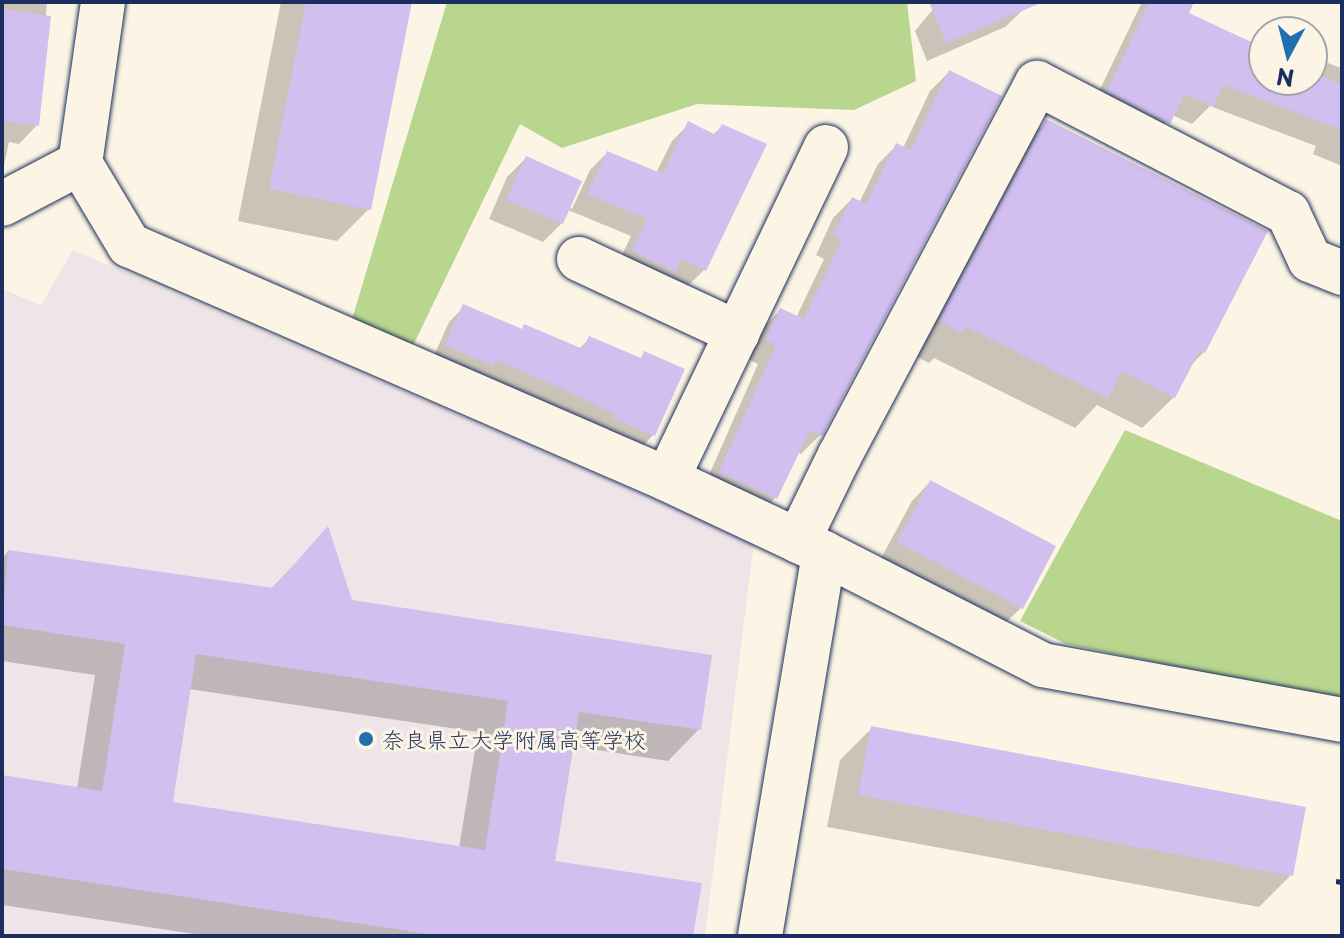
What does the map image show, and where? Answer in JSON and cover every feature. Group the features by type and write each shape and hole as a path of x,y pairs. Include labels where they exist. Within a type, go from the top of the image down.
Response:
{"street":[{"path":"103,2 80,163 129,245 667,479 811,547 1043,665 1342,720"},
{"path":"760,936 811,547 840,455 1037,83 1288,213 1310,260 1342,273"},
{"path":"667,479 826,147"},
{"path":"2,204 80,163"},
{"path":"579,259 738,333"}],"shaded area":[{"name":"奈良県立大学附属高等学校","path":"73,250 754,542 705,936 2,936 2,289 41,305"}],"green space":[{"path":"447,2 907,2 916,81 854,110 697,104 562,148 520,124 409,354 350,326"},
{"path":"1125,430 1342,521 1342,701 1066,644 1020,621"}],"building":[{"path":"306,2 412,2 371,210 269,189"},
{"path":"929,2 1043,2 946,43"},
{"path":"1149,2 1194,2 1189,13 1248,41 1248,94 1223,85 1213,107 1185,94 1170,124 1107,91"},
{"path":"2,9 51,16 39,126 2,121"},
{"path":"949,70 1002,96 822,436 810,430 777,499 719,472 776,345 765,340 780,308 804,319 842,240 833,236 852,197 866,204 896,143 911,150"},
{"path":"1328,78 1342,85 1342,130 1252,96 1328,96"},
{"path":"1046,119 1268,231 1205,353 1200,350 1175,398 1122,371 1108,398 965,326 962,333 939,321"},
{"path":"688,121 716,135 722,124 767,144 706,271 681,259 675,272 632,251 647,219 587,194 607,151 663,174"},
{"path":"526,156 582,181 563,224 506,200"},
{"path":"463,304 522,329 524,324 583,349 589,336 641,358 644,351 685,369 655,436 614,419 616,415 565,390 496,360 493,366 445,345"},
{"path":"930,480 1056,546 1023,609 897,542"},
{"path":"328,526 352,600 712,655 701,730 579,712 555,861 702,883 693,936 441,936 2,869 2,775 102,791 125,644 2,625 8,550 273,588","holes":["196,654 508,701 485,850 173,802"]},
{"path":"871,726 1306,807 1293,876 858,795"}],"place":[{"name":"奈良県立大学附属高等学校","path":"366,739"}]}
